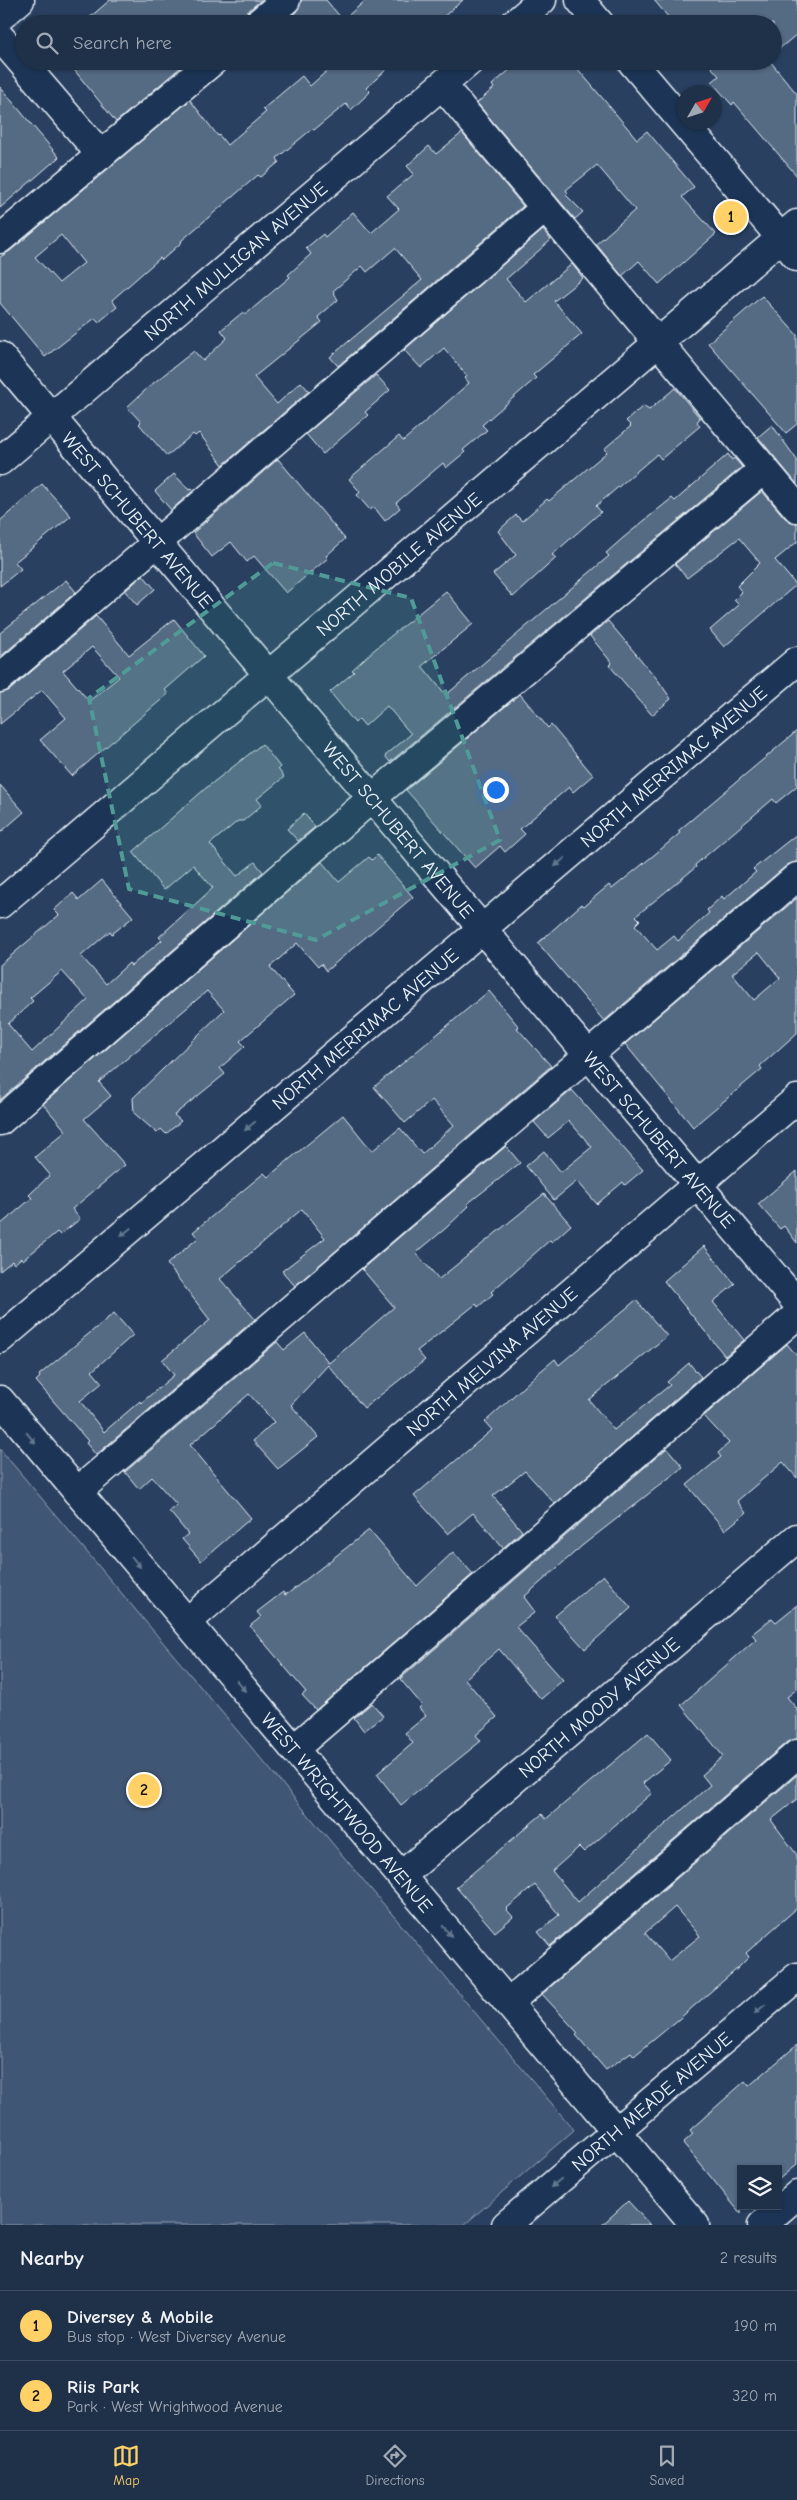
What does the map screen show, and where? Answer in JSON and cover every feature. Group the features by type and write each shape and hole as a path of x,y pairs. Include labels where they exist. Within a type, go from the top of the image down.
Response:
{"street":[{"path":"0,17 20,0"},
{"path":"268,15 286,0"},
{"path":"524,15 542,0"},
{"path":"580,0 592,15"},
{"path":"0,37 15,55"},
{"path":"28,70 101,155"},
{"path":"0,239 201,70"},
{"name":"NORTH MULLIGAN AVENUE","path":"0,461 460,70"},
{"path":"640,70 791,240"},
{"path":"442,85 797,508"},
{"path":"0,678 545,208"},
{"name":"NORTH MOBILE AVENUE","path":"0,904 658,342 791,240"},
{"name":"WEST SCHUBERT AVENUE","path":"0,356 797,1303"},
{"path":"0,1121 372,798 764,469"},
{"name":"NORTH MERRIMAC AVENUE","path":"0,1339 797,661"},
{"path":"77,1492 797,877"},
{"name":"NORTH MELVINA AVENUE","path":"187,1622 797,1099"},
{"path":"294,1750 797,1315"},
{"name":"WEST WRIGHTWOOD AVENUE","path":"0,1400 695,2225"},
{"name":"NORTH MOODY AVENUE","path":"401,1876 797,1538"},
{"path":"508,2003 797,1754"},
{"name":"NORTH MEADE AVENUE","path":"506,2225 797,1978"},
{"path":"762,2225 797,2195"}],"highlighted area":[{"path":"273,563 411,598 500,840 316,940 129,889 89,698"}],"shaded area":[{"path":"0,1449 574,2130 464,2225 0,2225"}],"building":[{"path":"110,0 261,0 246,15 92,15"},
{"path":"301,0 326,0 339,15 292,15 296,12"},
{"path":"366,0 463,0 446,15 349,15"},
{"path":"654,0 797,0 797,34 782,46 782,15 666,15"},
{"path":"74,70 177,70 116,122"},
{"path":"328,70 386,70 366,88 370,92 351,110 346,104 314,130 312,129 277,158 279,162 261,177 258,175 181,241 162,260 160,258 112,300 117,307 99,322 95,318 45,357 0,303 0,257 10,251 190,100 227,145 266,112 263,109 302,76 310,86","holes":["61,235 84,263 59,283 35,257"]},
{"path":"510,70 579,70 637,139 647,131 694,187 682,197 716,234 659,284 639,261 622,276 596,244 635,210 597,165 566,190 568,193 566,195 583,212 575,219 477,103 494,88 492,85"},
{"path":"714,70 777,70 797,94 797,176 734,102 732,105 722,94 722,85 715,85 712,82 719,76"},
{"path":"0,87 59,157 0,208"},
{"path":"462,133 523,206 338,366 330,357 422,280 395,248 367,272 362,266 333,291 338,300 318,317 322,322 254,377 277,404 301,382 309,391 223,465 199,433 195,436 193,434 167,456 127,407 194,351 203,361 227,338 221,330 243,312 245,315 290,277 288,275 311,254 306,248 323,234 325,237 353,212 371,233 399,209 387,196 414,174 407,166 429,146 436,154"},
{"path":"543,230 551,240 506,279 526,302 572,264 583,278 554,301 582,334 533,375 536,378 482,425 487,430 463,450 465,452 446,468 443,463 396,503 400,508 385,521 374,507 370,510 357,495 360,492 349,479 399,436 403,441 469,383 465,378 467,376 444,348 421,368 404,350"},
{"path":"762,296 797,335 797,424 786,433 708,343"},
{"path":"376,375 390,390 365,412 368,415 323,454 306,434"},
{"path":"675,388 700,418 697,422 700,426 661,459 657,454 596,506 601,512 552,555 556,558 513,597 493,574 516,555 498,531 516,515 522,521 547,499 549,501 607,452 604,449 631,426 626,421 643,406 649,410"},
{"path":"772,425 797,460 797,484 758,437"},
{"path":"728,454 732,460 734,458 742,467 390,762 385,756 411,734 387,706 365,726 359,719 355,723 330,692 354,672 352,670 375,649 446,591 473,624 422,666 446,695 609,556 606,553 623,538 672,498 675,501"},
{"path":"278,459 345,539 326,556 328,558 286,593 254,556 247,562 231,542 212,557 193,533"},
{"path":"174,474 189,490 193,491 171,510 155,491"},
{"path":"42,484 71,516 15,562 21,569 0,586 0,521"},
{"path":"762,491 785,518 797,523 797,542 775,560 796,585 724,647 710,630 739,605 734,600 742,592 737,586 760,563 739,538 687,578 675,564"},
{"path":"143,575 155,589 137,605 125,591"},
{"path":"66,580 76,592 0,657 0,633"},
{"path":"96,616 129,655 174,619 204,656 165,690 168,694 72,776 40,740 66,718 42,690 0,724 0,693 10,690","holes":["92,647 119,677 89,701 63,671"]},
{"path":"608,621 658,680 671,699 652,715 609,665 612,663 590,636"},
{"path":"520,694 548,728 551,725 593,775 573,792 569,787 520,829 525,834 505,852 500,846 475,868 406,790"},
{"path":"797,731 797,786 776,803 773,799 695,865 696,867 636,916 640,920 635,925 657,950 674,936 678,941 709,913 707,910 722,896 724,899 756,872 753,869 797,834 797,862 787,865 604,1021 538,943 582,904 584,906 609,885 612,889 654,855 680,833 678,831"},
{"path":"262,744 280,767 278,769 284,777 257,799 262,805 243,821 238,821 210,844 237,876 255,862 263,872 0,1100 0,965 59,915 54,910 73,893 79,900 102,880 133,917 112,934 110,931 81,956 106,984 129,963 131,966 162,940 159,937 213,888 193,865 164,890 133,852 206,788","holes":["62,971 88,1000 32,1052 8,1024 33,1001 30,998"]},
{"path":"0,785 24,812 0,833"},
{"path":"304,813 315,827 298,841 287,829"},
{"path":"377,855 413,897 326,971 321,964 318,967 297,943 270,967 294,995 240,1041 245,1046 220,1068 225,1074 174,1115 181,1121 166,1134 161,1129 157,1133 134,1113 133,1098 224,1010 207,991 99,1082 111,1096 84,1119 125,1165 72,1209 80,1219 60,1235 57,1232 23,1260 21,1258 14,1264 12,1261 0,1271 0,1225 32,1198 29,1195 50,1175 35,1157 66,1131 43,1104 322,862 339,882 369,857 372,860"},
{"path":"797,898 797,1033 760,1066 762,1069 693,1127 625,1044","holes":["759,952 780,978 754,1000 732,974"]},
{"path":"489,991 519,1027 517,1028 551,1066 295,1286 282,1271 325,1238 302,1209 220,1279 255,1319 96,1455 86,1443 88,1441 36,1381 40,1377 39,1375 114,1313 133,1335 92,1371 102,1383 80,1401 104,1432 174,1375 162,1360 210,1320 167,1264 198,1238 193,1232 264,1173 268,1177 343,1115 372,1151 400,1128 422,1154 454,1125 432,1100 405,1123 374,1087"},
{"path":"572,1090 643,1170 625,1185 623,1182 597,1204 577,1181 554,1200 526,1166 544,1151 561,1172 592,1147 569,1121 548,1138 534,1122"},
{"path":"506,1146 520,1163 467,1204 469,1206 416,1253 439,1279 544,1194 571,1225 552,1242 550,1240 491,1292 493,1294 478,1307 476,1304 417,1351 425,1360 364,1408 328,1365 291,1405 318,1437 278,1469 253,1441 274,1422 249,1394 190,1445 251,1518 201,1561 182,1539 188,1534 169,1511 177,1505 152,1477 139,1489 125,1472 277,1342 284,1350 305,1333 329,1363 394,1307 362,1269"},
{"path":"797,1171 797,1243 784,1226 780,1229 758,1204"},
{"path":"704,1246 735,1284 713,1302 744,1340 725,1356 664,1281"},
{"path":"636,1300 667,1336 589,1400 614,1430 670,1385 667,1382 689,1363 701,1377 555,1504 525,1471 493,1496 522,1531 503,1548 473,1513 448,1534 414,1496 492,1430 485,1422 536,1375 555,1359 559,1365"},
{"path":"787,1344 797,1356 797,1478 783,1462 737,1501 746,1513 725,1530 687,1485 721,1457 718,1453 729,1443 704,1416"},
{"path":"667,1448 683,1467 583,1545 524,1597 535,1612 516,1627 563,1680 541,1699 499,1649 465,1679 497,1717 476,1735 481,1741 401,1805 377,1774 413,1743 405,1733 426,1716 419,1708 422,1705 400,1679"},
{"path":"369,1530 417,1586 453,1552 473,1574 316,1710 302,1695 306,1692 250,1626 261,1617 257,1612 283,1592 285,1595 290,1592"},
{"path":"603,1575 631,1608 585,1649 555,1616"},
{"path":"797,1605 797,1689 787,1697 797,1709 797,1739 787,1742 550,1946 538,1932 559,1915 535,1885 506,1909 513,1917 495,1932 456,1887 542,1814 546,1819 648,1733 671,1760 643,1783 652,1793 584,1852 579,1847 552,1871 578,1902 710,1785 702,1775 723,1756 681,1705 756,1639 752,1634 772,1618 776,1622"},
{"path":"372,1703 383,1716 364,1731 354,1718"},
{"path":"797,1775 797,1799 771,1820 797,1855 797,1908 746,1953 749,1957 738,1968 679,2019 634,2056 631,2052 606,2070 576,2035 578,2033 542,1994","holes":["675,1907 700,1936 669,1961 645,1933"]},
{"path":"797,2045 797,2164 782,2177 782,2165 737,2165 737,2209 683,2143 693,2134 690,2130 745,2081 749,2086"},
{"path":"628,2201 650,2225 602,2225"}],"place":[{"name":"Diversey & Mobile","path":"731,217"},
{"name":"Riis Park","path":"144,1790"}]}
